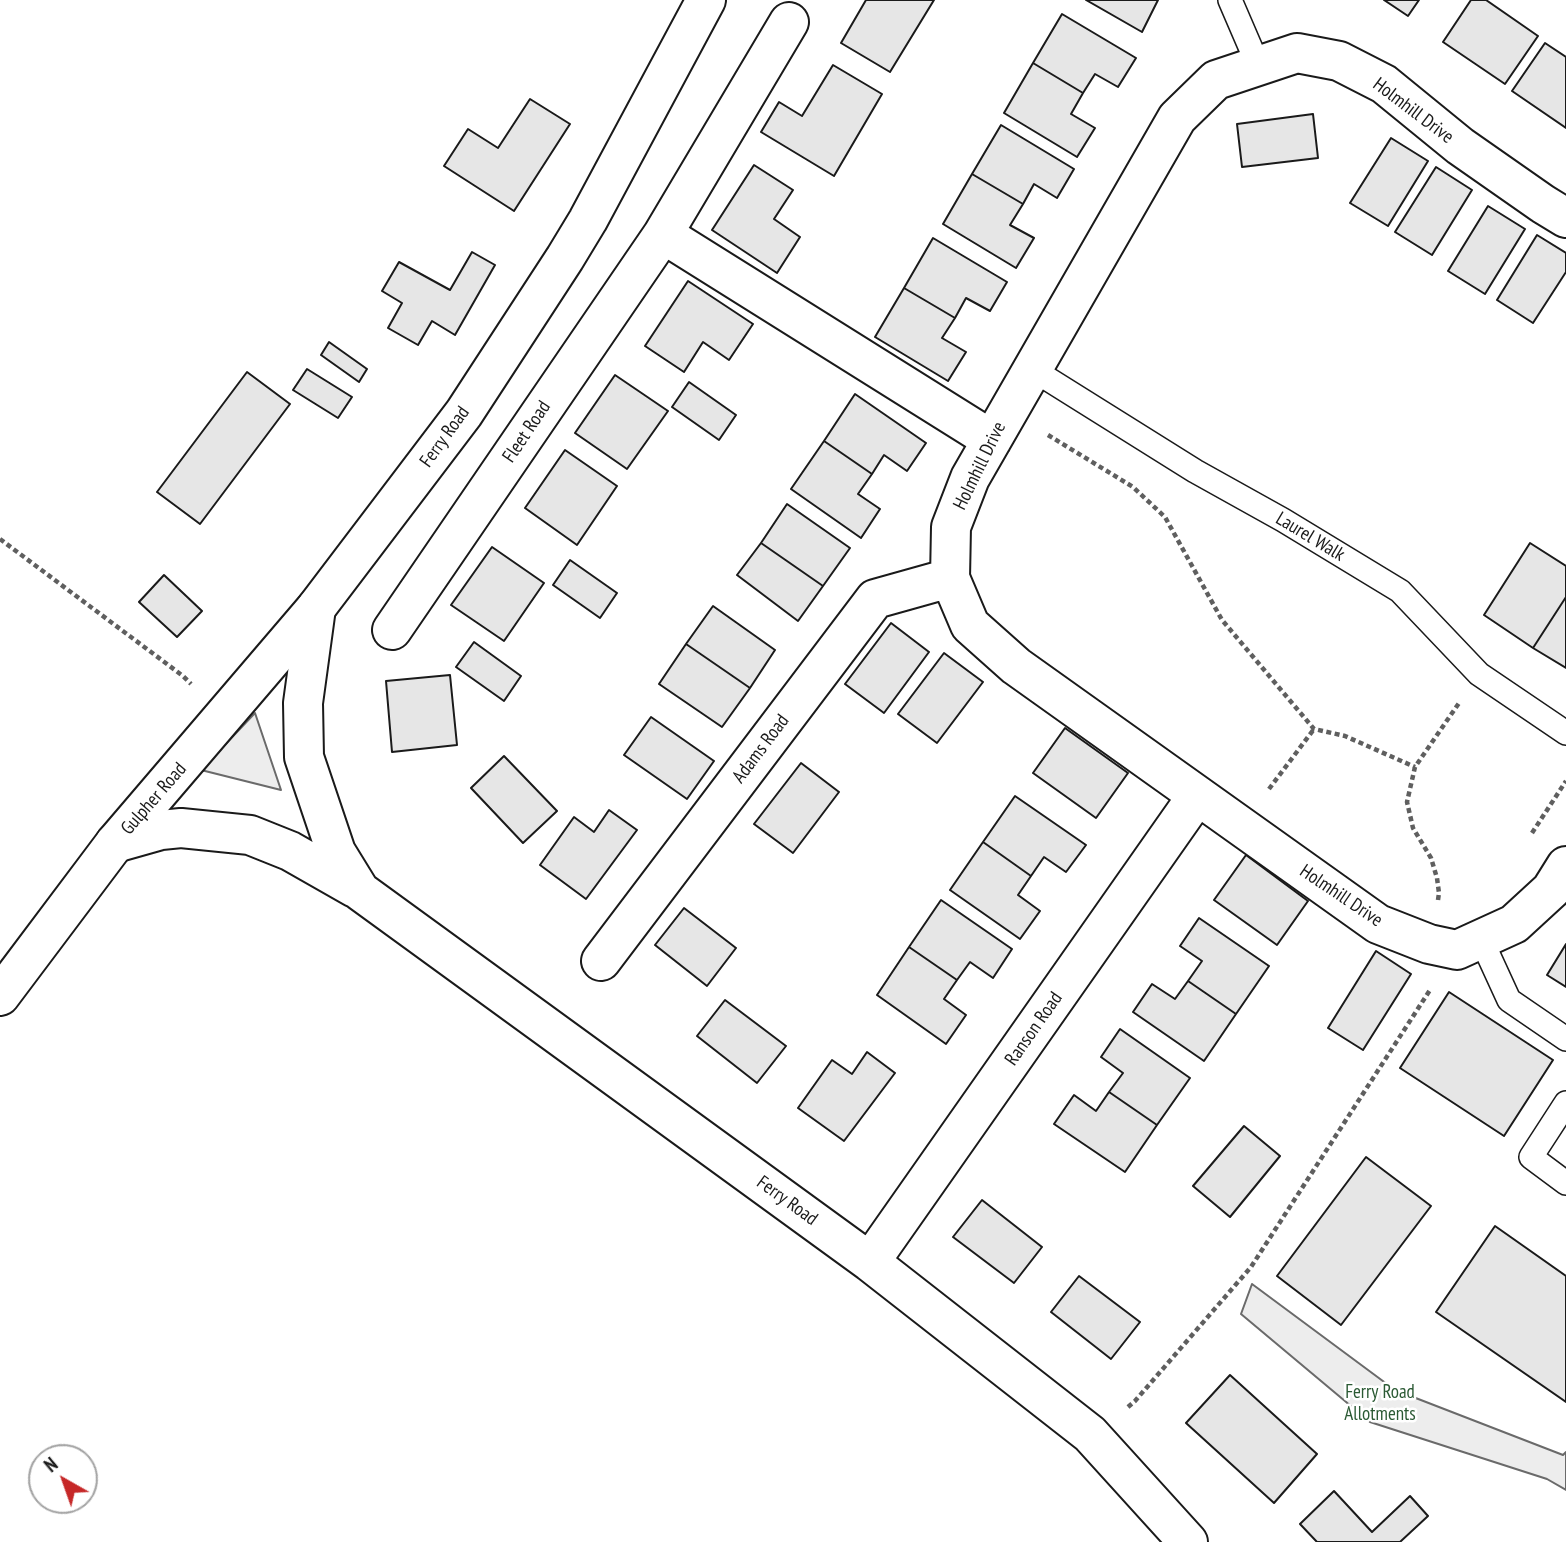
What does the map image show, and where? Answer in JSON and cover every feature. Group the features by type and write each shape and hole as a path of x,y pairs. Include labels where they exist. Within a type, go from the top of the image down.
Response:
{"street":[{"name":"Ferry Road","path":"360,891 336,852 304,757 303,703 316,608 464,413 558,269 588,220 706,0"},
{"name":"Fleet Road","path":"392,629 663,234 789,22"},
{"name":"Holmhill Drive","path":"1456,944 1378,924 1016,666 970,625 950,578 951,527 970,478 1178,118 1216,80 1297,54 1339,61 1384,84 1460,146 1566,218"},
{"path":"663,234 999,427"},
{"name":"Adams Road","path":"601,961 874,599 950,578"},
{"name":"Gulpher Road","path":"0,996 115,843 316,608"},
{"name":"Ranson Road","path":"870,1262 1197,796"},
{"name":"Ferry Road","path":"115,843 161,830 181,828 250,835 290,850 360,891 870,1262 1090,1434 1188,1542"},
{"path":"1456,944 1514,924 1551,890 1566,866"}],"lane":[{"path":"1230,0 1258,65"},
{"name":"Laurel Walk","path":"1032,369 1195,471 1283,520 1400,591 1479,674 1566,733"},
{"path":"1456,944 1509,1000 1566,1039"},
{"path":"1566,1103 1531,1157 1566,1183"}],"path":[{"path":"999,427 1048,435 1133,487 1165,517 1222,620 1314,729 1345,736 1415,767"},
{"path":"0,539 183,676 225,716"},
{"path":"1090,1434 1135,1401 1251,1267 1456,944 1431,858 1413,828 1407,803 1415,767 1479,674"},
{"path":"1241,827 1314,729"}],"shaded area":[{"path":"255,713 281,790 201,770"},
{"name":"Ferry Road Allotments","path":"1252,1284 1395,1390 1563,1455 1566,1452 1566,1490 1547,1479 1370,1422 1241,1314"}],"building":[{"path":"866,0 934,0 890,72 841,43"},
{"path":"1086,0 1158,0 1142,32"},
{"path":"1384,0 1419,0 1408,16"},
{"path":"1471,0 1486,0 1538,36 1505,84 1443,42"},
{"path":"1062,14 1136,58 1118,87 1095,74 1083,93 1033,63"},
{"path":"1545,43 1566,57 1566,128 1512,91"},
{"path":"1033,63 1083,93 1071,114 1095,128 1077,157 1004,113"},
{"path":"833,65 882,94 834,176 761,132 779,102 802,116"},
{"path":"530,99 570,124 514,211 444,166 468,129 498,148"},
{"path":"1313,114 1318,158 1242,167 1237,124"},
{"path":"1001,125 1074,169 1057,198 1034,184 1023,204 972,174"},
{"path":"1391,138 1428,161 1388,226 1350,203"},
{"path":"754,165 793,190 774,219 800,237 777,273 712,230"},
{"path":"1436,167 1472,190 1432,255 1395,232"},
{"path":"972,174 1023,204 1010,225 1034,238 1016,268 943,224"},
{"path":"1488,206 1525,229 1485,294 1448,271"},
{"path":"1537,235 1566,253 1566,272 1533,323 1497,300"},
{"path":"933,238 1007,282 990,311 966,298 955,318 904,288"},
{"path":"472,252 495,265 455,335 432,321 418,345 388,328 402,303 382,291 399,262 450,290"},
{"path":"688,281 753,324 729,360 703,342 684,372 645,346"},
{"path":"904,288 955,318 942,338 966,352 948,381 875,337"},
{"path":"329,342 367,369 359,382 321,355"},
{"path":"307,369 352,397 338,418 293,390"},
{"path":"247,372 290,404 200,524 157,492"},
{"path":"615,375 668,411 627,469 575,433"},
{"path":"689,382 736,415 719,440 672,407"},
{"path":"855,394 926,443 907,471 884,455 872,474 824,441"},
{"path":"824,441 872,474 858,494 880,509 861,538 791,489"},
{"path":"565,450 617,486 577,545 525,508"},
{"path":"787,504 850,548 823,586 761,543"},
{"path":"761,543 823,586 798,621 737,575"},
{"path":"1530,543 1566,566 1566,597 1533,648 1484,615"},
{"path":"492,547 544,583 504,641 451,605"},
{"path":"570,560 617,593 600,618 553,585"},
{"path":"164,575 202,611 177,637 139,602"},
{"path":"1566,597 1566,668 1533,648"},
{"path":"713,606 775,650 750,688 686,644"},
{"path":"891,623 929,652 884,713 845,684"},
{"path":"474,642 521,676 504,701 456,667"},
{"path":"686,644 750,688 722,727 659,684"},
{"path":"944,653 983,682 937,743 898,714"},
{"path":"450,675 457,745 392,752 386,681"},
{"path":"651,717 714,761 687,799 624,755"},
{"path":"1065,728 1128,773 1096,818 1033,773"},
{"path":"504,756 557,811 523,843 471,788"},
{"path":"801,763 839,792 793,853 754,824"},
{"path":"1015,796 1086,845 1066,872 1044,857 1031,876 983,842"},
{"path":"609,810 637,830 586,899 540,865 574,817 594,832"},
{"path":"983,842 1031,876 1018,895 1040,911 1020,939 950,890"},
{"path":"1246,855 1308,901 1277,945 1214,900"},
{"path":"941,900 1012,949 993,978 970,962 957,980 909,947"},
{"path":"684,908 736,948 707,986 655,945"},
{"path":"1199,918 1269,966 1236,1014 1188,981 1202,961 1180,946"},
{"path":"1566,944 1566,987 1547,975"},
{"path":"909,947 957,980 944,999 966,1015 946,1044 877,995"},
{"path":"1376,951 1411,974 1363,1050 1328,1028"},
{"path":"1188,981 1236,1014 1204,1061 1133,1012 1152,984 1175,999"},
{"path":"1449,992 1553,1060 1504,1136 1400,1068"},
{"path":"725,1000 786,1046 757,1083 697,1036"},
{"path":"1120,1029 1190,1078 1157,1125 1109,1092 1123,1073 1101,1057"},
{"path":"867,1052 895,1073 844,1141 798,1108 832,1060 852,1074"},
{"path":"1109,1092 1157,1125 1125,1172 1054,1124 1074,1095 1096,1111"},
{"path":"1244,1126 1280,1156 1230,1217 1193,1186"},
{"path":"1366,1157 1431,1206 1341,1325 1277,1276"},
{"path":"982,1200 1042,1247 1014,1283 953,1237"},
{"path":"1495,1226 1566,1276 1566,1402 1436,1312"},
{"path":"1079,1276 1140,1322 1111,1359 1051,1312"},
{"path":"1230,1375 1317,1454 1274,1503 1186,1423"},
{"path":"1334,1491 1372,1532 1410,1496 1428,1516 1400,1542 1317,1542 1300,1524"}]}
